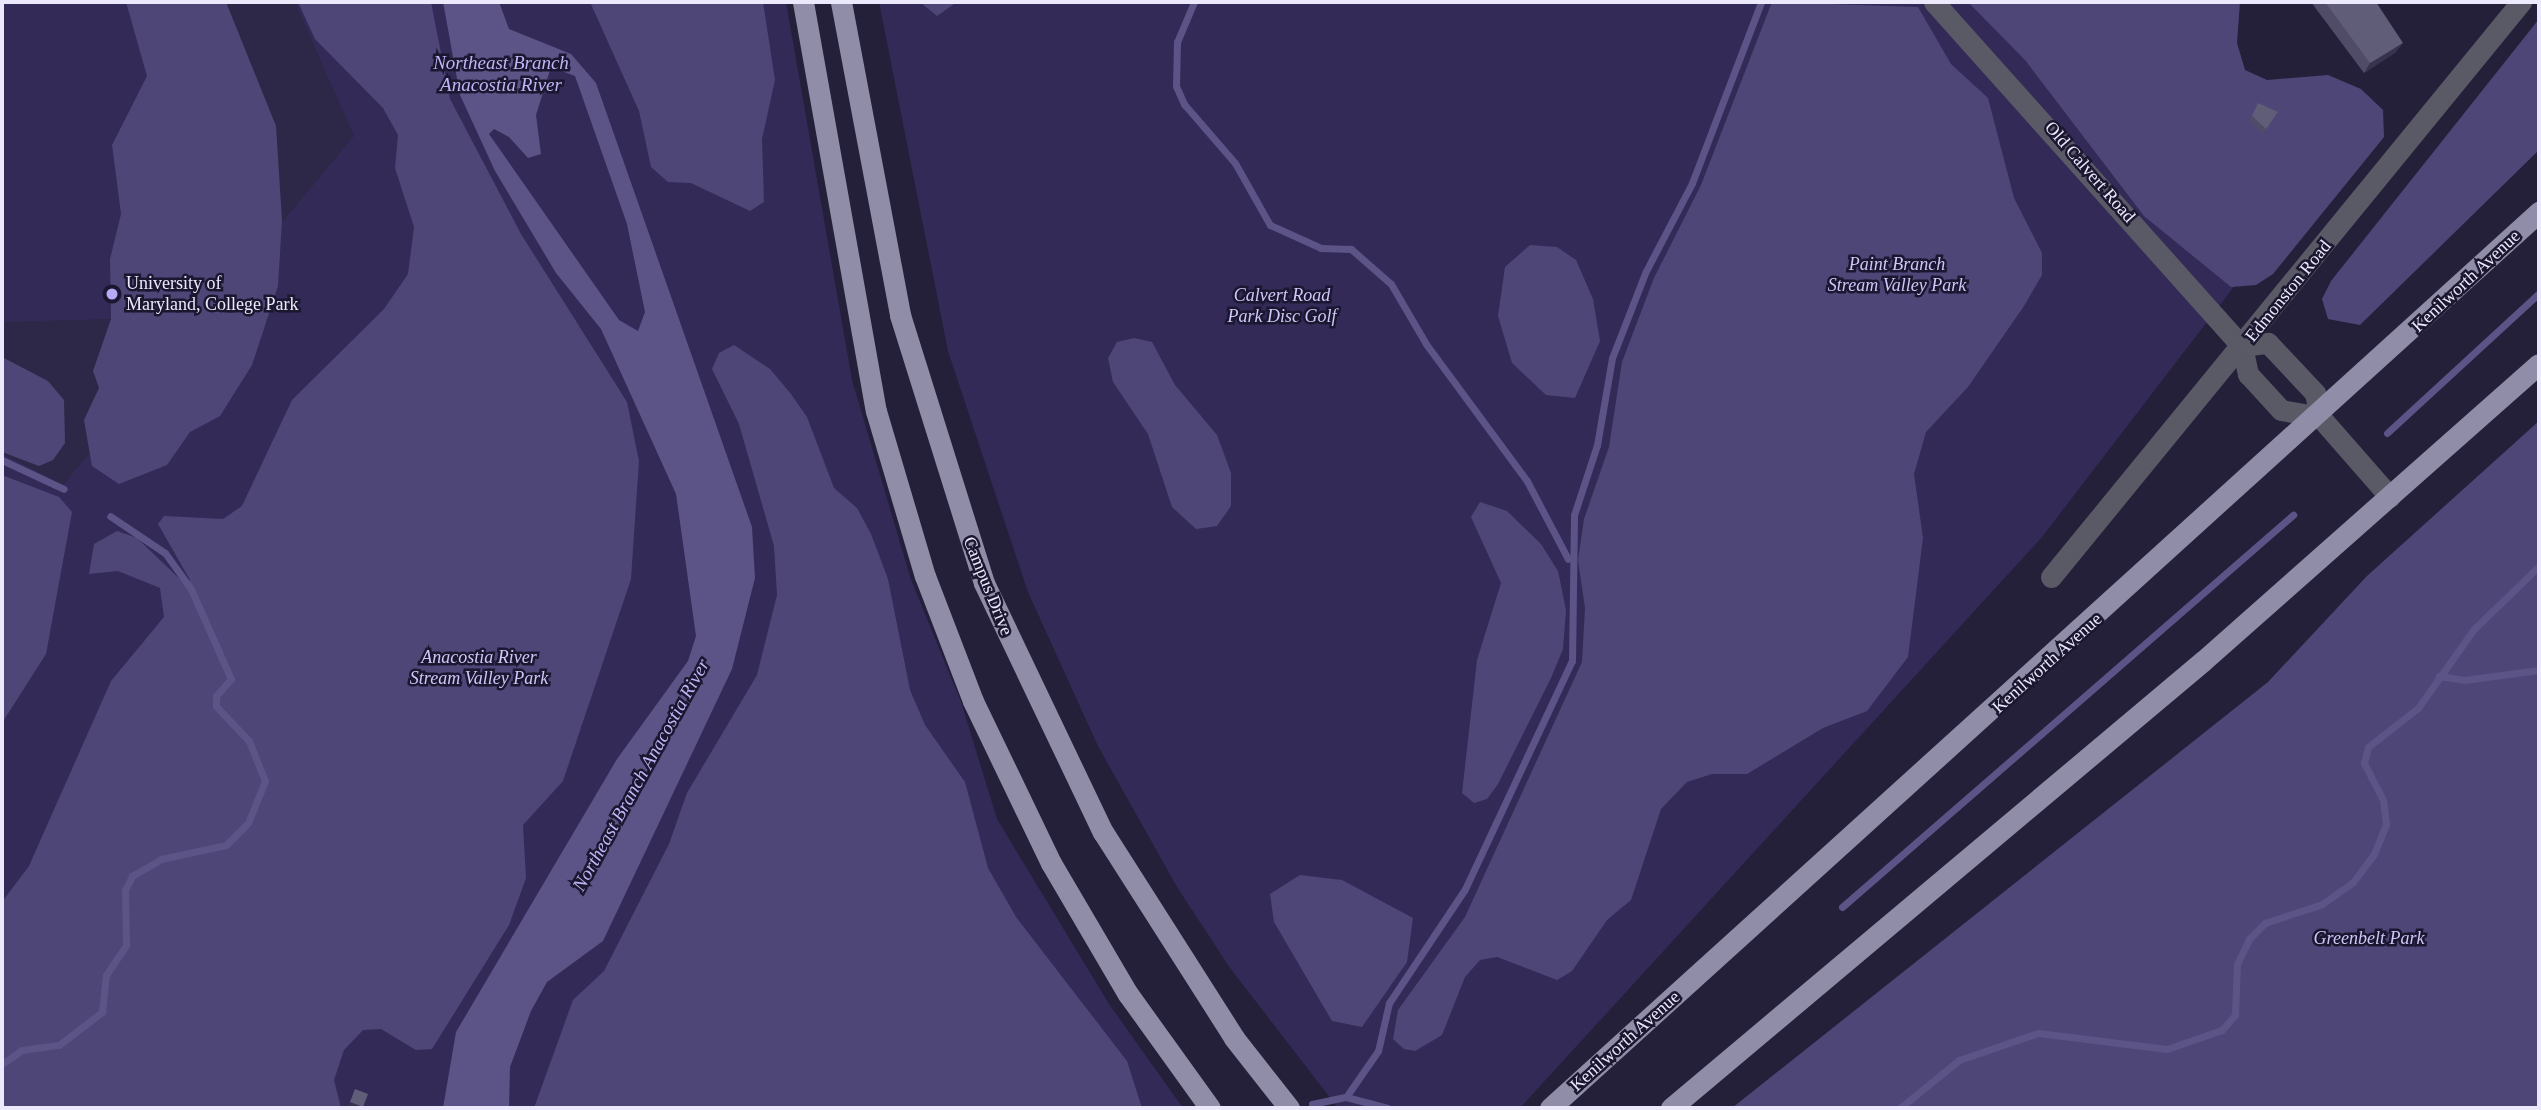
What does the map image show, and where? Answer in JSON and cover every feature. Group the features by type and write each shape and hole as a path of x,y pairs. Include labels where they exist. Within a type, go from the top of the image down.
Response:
{"main road":[{"path":"803,2 876,411 925,576 974,701 1051,863 1128,994 1210,1108"},
{"name":"Campus Drive","path":"841,2 900,315 984,583 1103,832 1226,1027 1289,1108"},
{"name":"Kenilworth Avenue","path":"1550,1108 2320,418 2539,212"},
{"path":"1671,1108 2390,497 2539,364"}],"street":[{"name":"Old Calvert Road","path":"1934,2 2242,346 2248,374 2281,410 2320,418"},
{"name":"Edmonston Road","path":"2051,577 2520,2"},
{"path":"2242,346 2268,343 2315,393 2320,418 2390,497"}],"shaded area":[{"name":"University of Maryland, College Park","path":"2,2 295,2 355,136 63,486 2,453"}],"green space":[{"path":"2,2 126,2 134,22 147,76 112,145 121,214 110,259 111,319 2,322"},
{"path":"126,2 226,2 276,126 282,220 278,286 252,365 220,416 190,432 167,465 119,484 92,466 84,420 99,388 93,371 111,319 110,259 121,214 112,145 147,76"},
{"name":"Anacostia River Stream Valley Park","path":"295,2 786,2 852,380 911,580 961,702 997,819 1109,1004 1183,1108 2,1108 2,453 63,485 354,136"},
{"path":"298,2 431,2 450,99 521,234 627,402 639,461 631,579 563,781 523,825 526,878 509,925 432,1049 416,1050 381,1029 363,1030 344,1050 334,1080 341,1108 2,1108 2,902 29,866 111,681 164,617 160,588 118,571 89,574 94,544 117,531 137,538 187,586 190,580 158,524 164,516 223,519 242,506 292,400 384,309 408,274 414,227 395,168 398,135 383,108 315,39"},
{"path":"590,2 763,2 775,80 762,139 764,202 750,211 691,183 668,182 651,167 639,111"},
{"name":"Paint Branch Stream Valley Park","path":"879,2 2086,2 2279,228 2042,537 1520,1108 1338,1108 1230,968 1177,887 1098,746 1028,592 948,351"},
{"path":"920,2 957,2 937,16"},
{"path":"1772,2 1918,7 1951,64 1988,98 2014,198 2042,253 2042,275 2024,306 1968,387 1926,432 1914,474 1923,538 1908,657 1867,711 1823,728 1747,774 1712,774 1687,782 1661,809 1631,900 1607,920 1572,971 1557,980 1497,957 1480,960 1465,977 1442,1035 1415,1051 1404,1049 1393,1039 1398,1010 1465,917 1582,662 1585,608 1578,560 1584,519 1609,447 1622,362 1654,278 1701,185"},
{"path":"1968,2 2240,2 2237,43 2245,70 2267,80 2328,75 2361,89 2383,110 2384,137 2273,274 2256,285 2231,287 2144,216 2025,60"},
{"path":"2539,19 2539,150 2360,325 2328,319 2322,299 2331,281"},
{"path":"1530,245 1557,247 1576,260 1593,299 1600,341 1575,398 1546,395 1512,363 1498,316 1505,267"},
{"path":"1134,338 1152,342 1175,385 1217,435 1231,473 1231,506 1217,526 1196,529 1172,507 1148,434 1113,382 1108,358 1117,342"},
{"path":"734,345 770,369 791,394 807,417 834,488 857,508 871,534 888,579 910,690 925,725 965,782 988,868 1016,917 1127,1061 1142,1108 534,1108 573,1000 604,971 669,844 687,793 757,675 777,595 774,546 739,424 712,369 719,353"},
{"path":"2,357 48,381 64,400 65,443 53,460 39,466 2,452"},
{"name":"Greenbelt Park","path":"2539,421 2539,1108 1732,1108 2268,682 2367,576"},
{"path":"2,475 59,497 72,512 46,654 2,723"},
{"path":"1480,502 1507,511 1541,544 1558,571 1566,610 1563,649 1551,678 1498,784 1487,799 1474,803 1462,793 1477,660 1501,583 1471,517"},
{"path":"1300,875 1342,880 1413,918 1407,962 1362,1027 1332,1021 1274,922 1270,894"}],"water":[{"name":"Northeast Branch Anacostia River","path":"443,2 499,2 509,29 571,54 596,83 752,527 755,578 732,669 603,941 547,982 531,1011 510,1067 509,1108 443,1108 456,1032 617,759 688,661 696,636 676,494 601,329 556,273 495,171 460,95","holes":["551,67 575,76 627,224 645,312 638,331 619,320 489,134 494,129 509,137 528,158 541,154 536,115"]}],"building":[{"path":"2325,2 2376,2 2403,43 2370,63"},
{"path":"2258,103 2278,112 2266,129 2252,116"},
{"path":"355,1089 368,1094 363,1107 350,1102"}],"waterway":[{"path":"1194,2 1177,42 1176,86 1184,104 1235,163 1270,225 1321,248 1351,249 1391,284 1426,344 1527,481 1568,559"},
{"path":"1346,1097 1378,1051 1389,1003 1465,889 1572,661 1574,515 1597,445 1612,358 1646,271 1692,183 1761,2"},
{"path":"2387,433 2539,293"},
{"path":"2,460 64,489"},
{"path":"1842,907 2293,515"},
{"path":"2,1064 22,1050 59,1045 102,1012 106,975 126,945 125,890 132,876 161,859 226,845 248,823 265,781 249,741 216,706 216,696 231,679 191,589 165,553 110,516"},
{"path":"1900,1108 1959,1060 2038,1033 2167,1049 2222,1030 2235,1015 2237,964 2249,939 2265,923 2322,904 2353,882 2374,854 2386,824 2383,800 2364,763 2368,747 2418,708 2474,629 2539,566"},
{"path":"2439,676 2464,680 2539,670"},
{"path":"1312,1104 1346,1097 1388,1108"}],"place":[{"name":"University of Maryland, College Park","path":"112,294"}],"park label":[{"name":"Calvert Road Park Disc Golf","path":"1282,306"}]}
